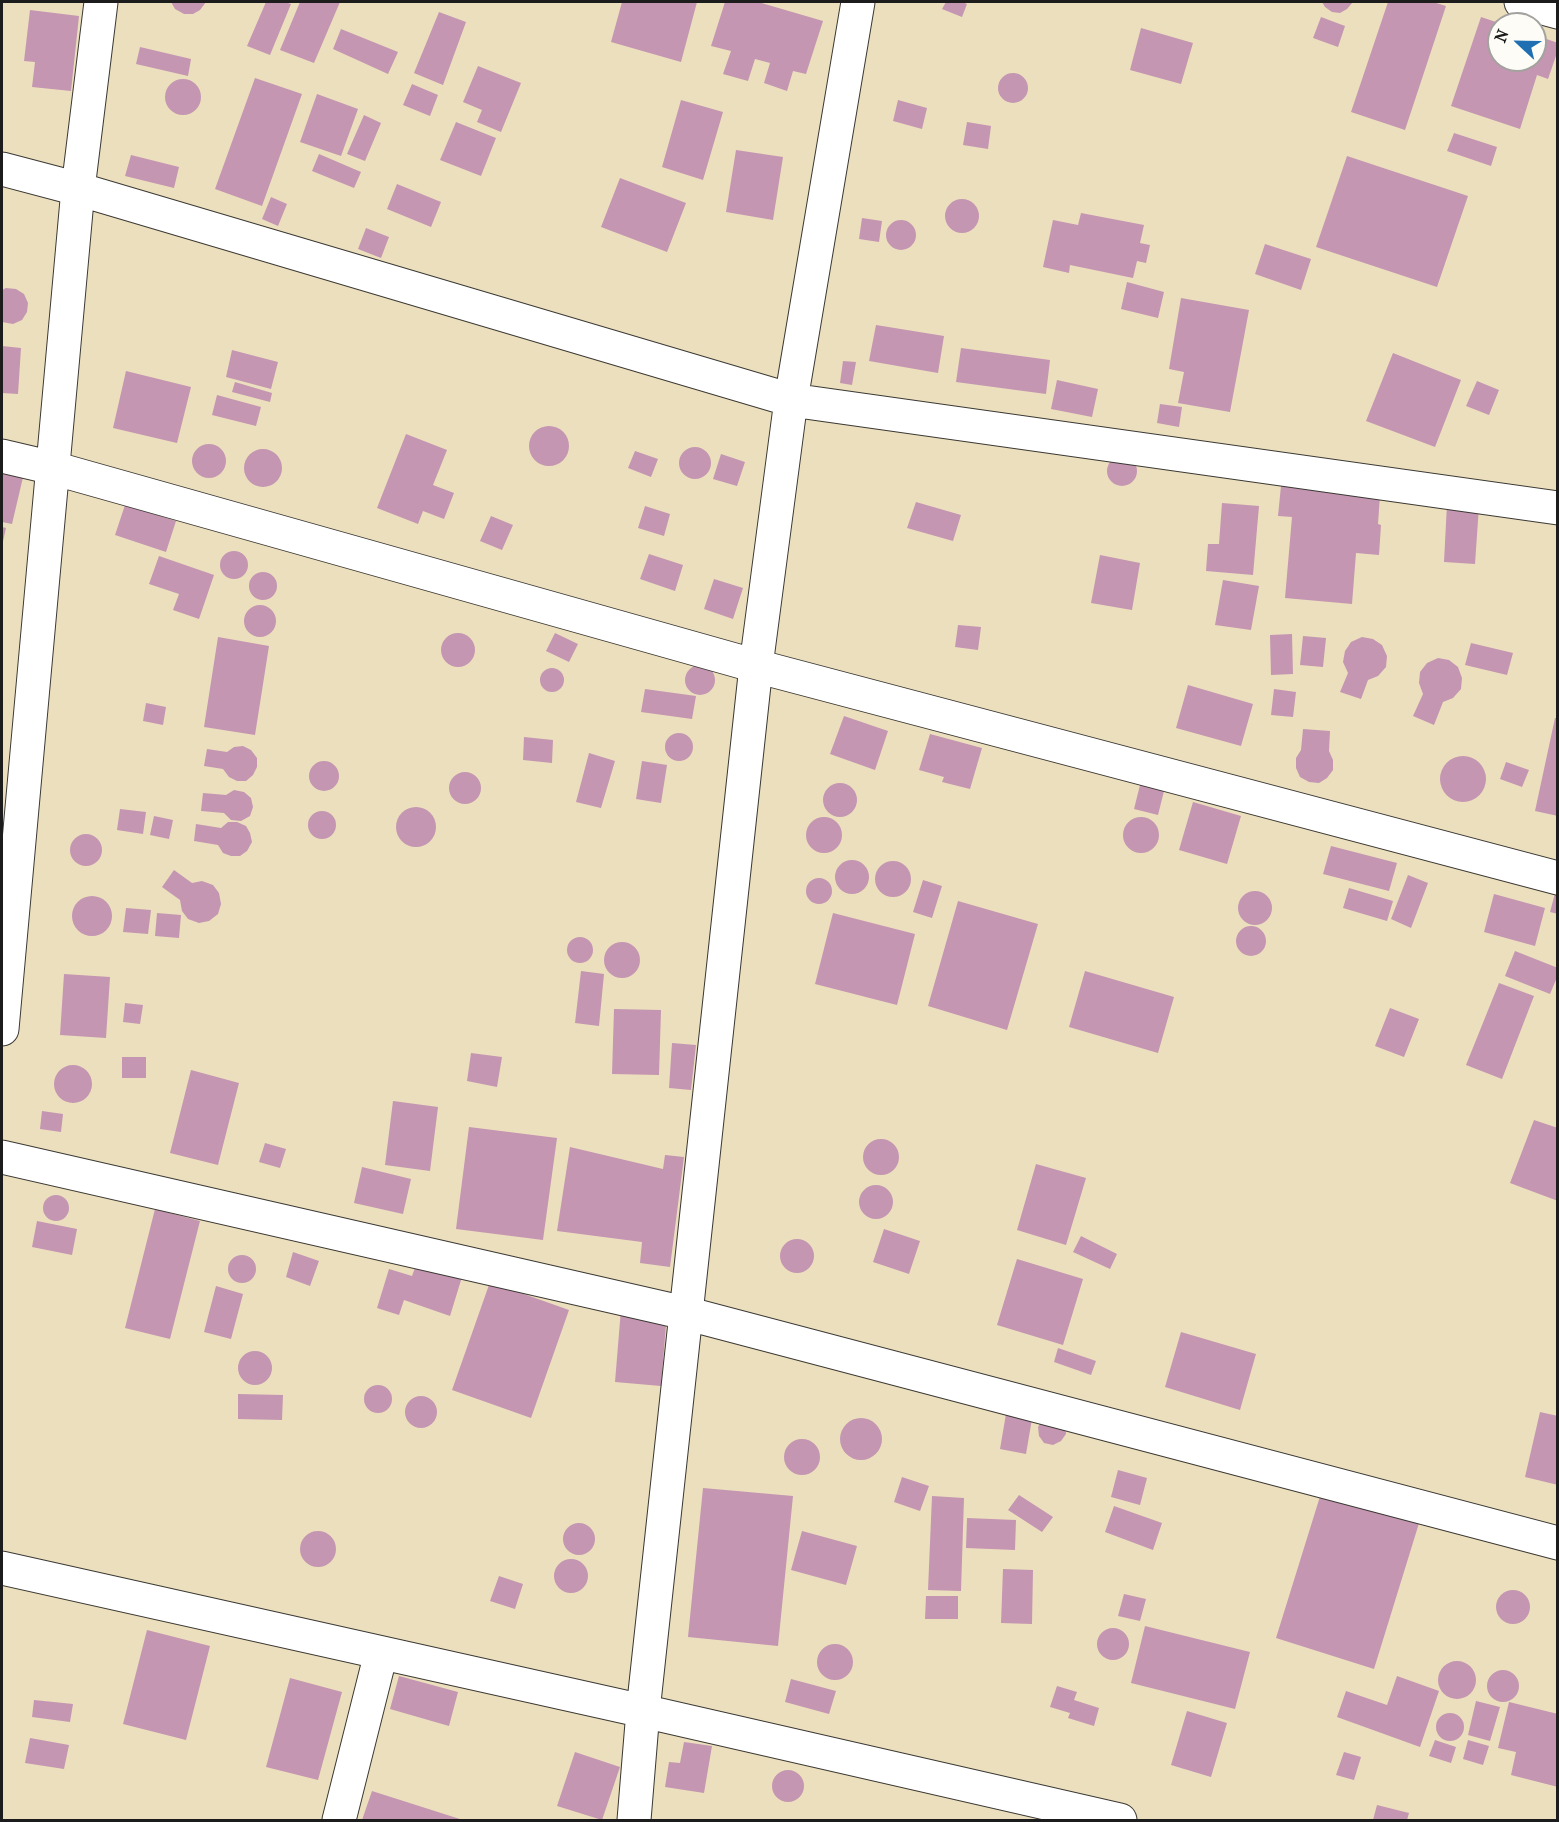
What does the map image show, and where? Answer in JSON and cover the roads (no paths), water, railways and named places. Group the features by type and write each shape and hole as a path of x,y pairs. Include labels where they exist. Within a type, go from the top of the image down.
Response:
{"street":[{"path":"2,1029 78,189 100,2"},
{"path":"634,1821 643,1711 685,1313 756,666 791,400 858,2"},
{"path":"1521,2 1557,12"},
{"path":"2,169 78,189 791,400 1557,508"},
{"path":"2,456 53,468 756,666 1557,878"},
{"path":"2,1157 685,1313 1557,1543"},
{"path":"2,1568 643,1711 1120,1821"},
{"path":"339,1821 381,1653"}]}
